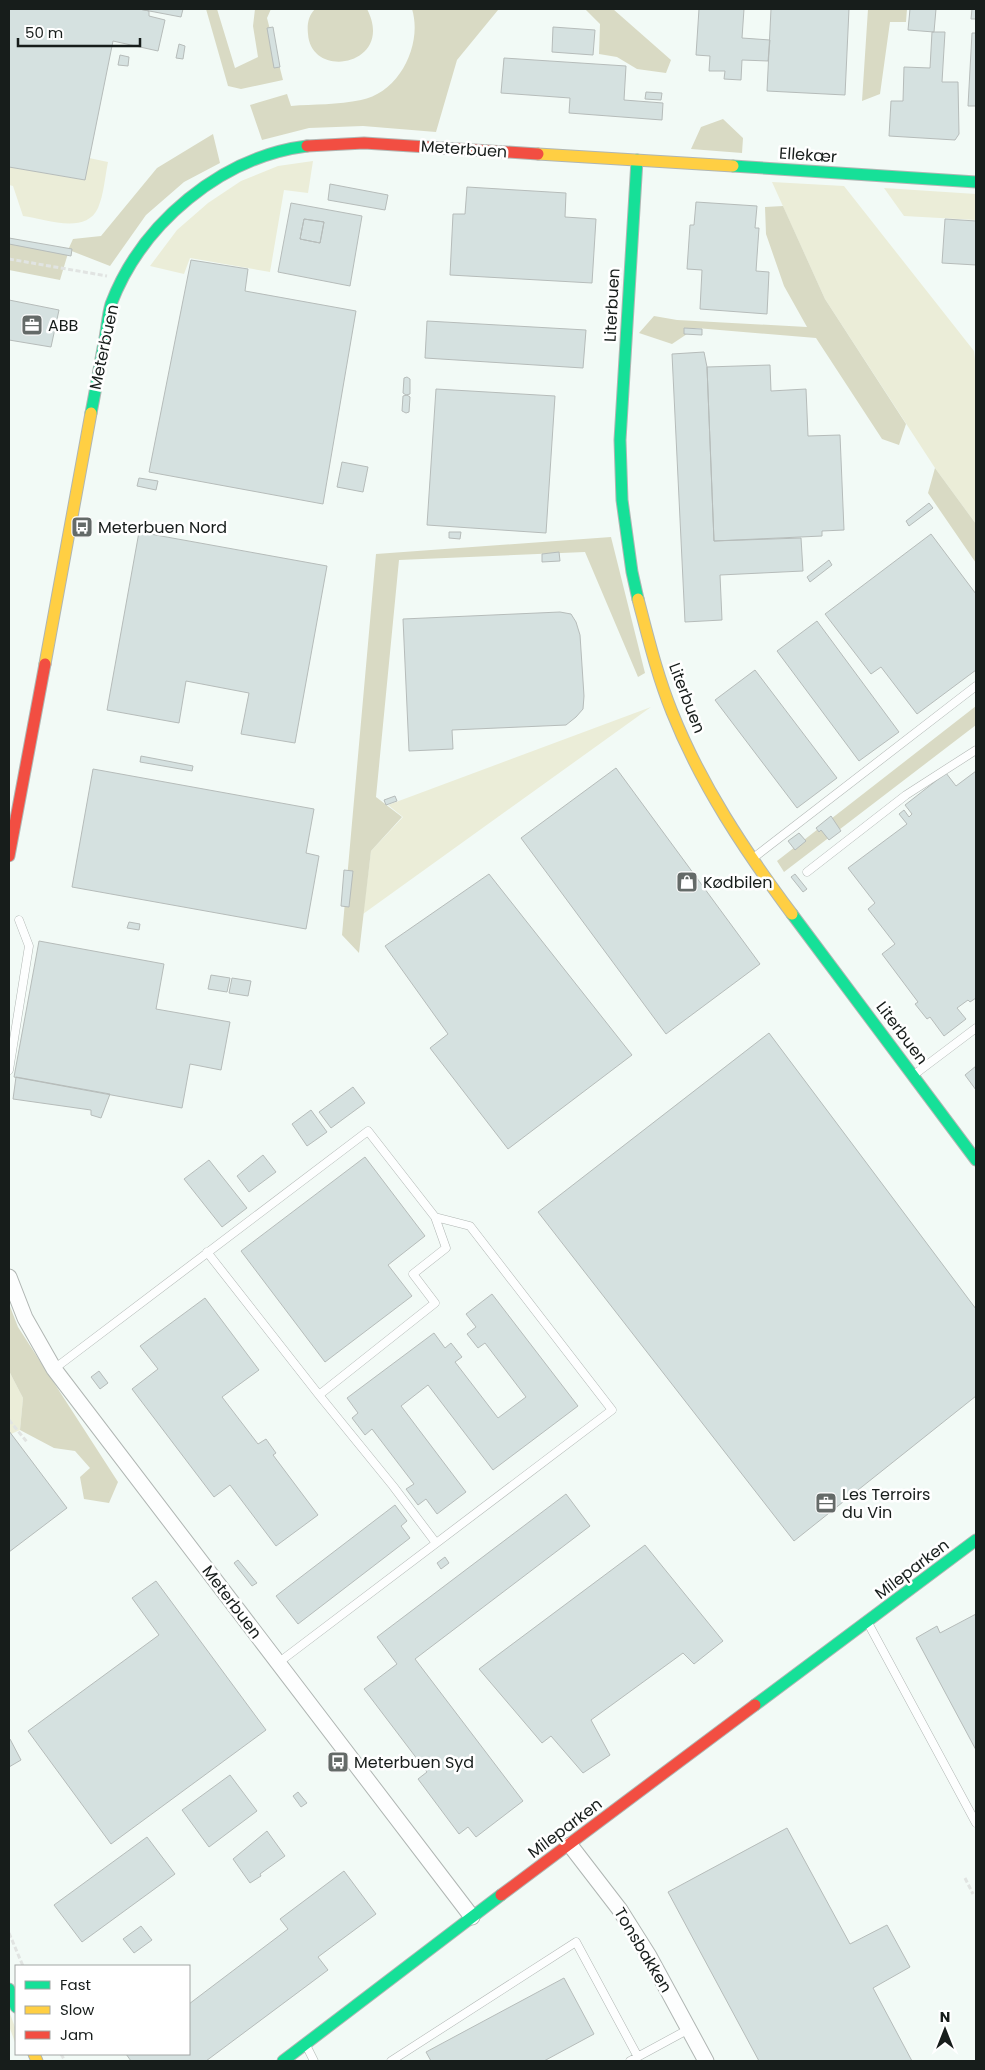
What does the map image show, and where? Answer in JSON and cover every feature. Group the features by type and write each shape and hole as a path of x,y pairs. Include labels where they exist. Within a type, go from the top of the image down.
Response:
{"street":[{"name":"Meterbuen","path":"9,856 111,306 122,279 140,249 162,222 188,198 216,178 247,162 285,150 327,143 364,143 637,160"},
{"name":"Ellekær","path":"637,160 976,182"},
{"name":"Literbuen","path":"637,160 620,440 622,500 632,572 649,643 672,712 710,792 751,859 976,1160"},
{"name":"Meterbuen","path":"9,1277 25,1318 54,1369 472,1917"},
{"name":"Mileparken","path":"283,2061 472,1917 868,1623 976,1540"},
{"name":"Tonsbakken","path":"570,1845 620,1910 649,1956 706,2061"},
{"path":"9,1989 15,2004"}],"lane":[{"path":"751,859 976,686"},
{"path":"806,872 906,795 976,750"},
{"path":"9,1070 29,946 20,920"},
{"path":"913,1076 976,1028"},
{"path":"54,1369 368,1131 436,1217 446,1248 413,1274 435,1302 319,1396"},
{"path":"278,1663 612,1410 470,1226 436,1217"},
{"path":"207,1252 436,1543"},
{"path":"868,1623 976,1824"},
{"path":"391,2061 576,1942 638,2057"},
{"path":"630,2061 689,2029"},
{"path":"306,2045 314,2061"}],"path":[{"path":"9,259 122,279"},
{"path":"9,1420 27,1442"},
{"path":"965,1878 973,1894"},
{"path":"9,1933 22,1965"}],"green space":[{"path":"206,9 217,9 235,68 258,57 253,26 255,9 271,9 267,18 283,80 241,89 228,86"},
{"path":"315,9 367,9 373,28 370,43 362,54 350,60 336,62 323,58 313,49 308,34 308,21"},
{"path":"412,9 501,9 498,10 457,60 436,132 363,126 309,128 262,140 250,105 287,94 291,106 344,103 375,96 387,88 397,78 411,52 415,23"},
{"path":"585,9 613,9 671,60 666,73 637,69 617,57 599,54 600,24"},
{"path":"868,9 907,9 906,22 890,22 880,94 862,101"},
{"path":"723,119 743,138 742,153 691,149 701,127"},
{"path":"213,134 220,163 184,182 146,215 110,266 69,250 60,280 9,270 9,238 68,250 73,239 101,236 157,168"},
{"path":"89,158 108,162 100,203 92,216 84,221 64,223 23,216 13,186 9,185 9,167 84,180"},
{"path":"313,161 308,193 284,190 270,272 190,258 184,274 150,266 177,230 208,203 241,181 278,166"},
{"path":"772,182 844,186 974,351 976,367 976,524 935,468 825,299"},
{"path":"884,188 976,194 976,220 904,216"},
{"path":"783,206 825,299 906,424 899,445 882,439 816,338 696,328 672,344 639,333 654,316 677,320 807,327 784,286 766,234 765,207"},
{"path":"935,468 976,524 976,563 928,493"},
{"path":"611,537 645,673 638,677 585,552 399,560 376,797 402,817 371,851 359,953 342,935 376,554"},
{"path":"976,706 976,725 784,872 777,861"},
{"path":"651,707 363,914 371,851 403,817 388,805"},
{"path":"9,1304 18,1327 118,1482 109,1503 84,1499 80,1477 90,1468 75,1451 54,1448 20,1430 23,1398 9,1371"},
{"path":"9,1371 23,1398 20,1430 11,1434 9,1431"},
{"path":"9,2011 15,2027 15,2042 9,2026"}],"building":[{"path":"9,9 139,9 149,11 149,16 165,20 158,51 113,41 85,180 9,167"},
{"path":"139,9 183,9 181,17"},
{"path":"699,9 744,9 742,38 770,40 768,61 742,60 741,80 724,79 725,71 709,71 710,56 696,55"},
{"path":"771,9 849,9 845,95 767,91"},
{"path":"910,9 936,9 934,32 908,30"},
{"path":"972,9 976,9 976,19 971,19"},
{"path":"273,27 280,67 274,68 267,28"},
{"path":"553,27 595,30 593,55 552,52"},
{"path":"932,32 945,32 942,82 958,82 959,134 955,140 889,136 891,101 903,101 904,67 930,68"},
{"path":"972,33 976,33 976,106 968,106"},
{"path":"179,44 185,46 183,59 176,58"},
{"path":"120,55 129,57 128,66 118,65"},
{"path":"504,58 626,66 624,100 663,103 662,120 569,113 570,98 501,93"},
{"path":"646,92 662,93 661,100 645,99"},
{"path":"330,184 388,195 385,210 328,200"},
{"path":"467,187 566,193 565,217 596,219 592,283 450,275 453,214 465,214"},
{"path":"696,202 757,206 755,228 759,228 756,271 769,272 767,314 700,309 702,270 687,269 690,225 694,225"},
{"path":"291,203 362,216 350,286 278,272","holes":["304,219 324,222 320,243 300,239"]},
{"path":"304,219 324,222 320,243 300,239"},
{"path":"945,219 976,221 976,265 942,263"},
{"path":"9,238 72,249 71,256 9,244"},
{"path":"191,260 248,269 245,291 356,311 323,504 149,472"},
{"name":"ABB","path":"9,300 59,310 51,347 9,340"},
{"path":"427,321 586,330 583,368 425,358"},
{"path":"684,328 702,329 702,335 684,334"},
{"path":"704,352 707,367 714,541 801,538 803,571 720,575 722,620 685,622 672,354"},
{"path":"770,365 771,391 806,389 808,436 840,435 844,530 822,531 822,536 714,541 707,367"},
{"path":"404,378 410,379 410,394 406,395 403,393"},
{"path":"436,389 555,396 546,533 427,525"},
{"path":"407,395 410,397 409,412 406,413 402,411 403,396"},
{"path":"342,462 368,467 363,492 337,487"},
{"path":"139,478 158,481 156,490 137,486"},
{"path":"929,503 933,508 909,526 906,521"},
{"path":"139,532 327,566 295,743 241,734 249,693 186,681 179,723 107,710"},
{"path":"449,532 461,532 460,539 449,538"},
{"path":"931,534 976,594 976,670 917,714 881,667 871,674 825,614"},
{"path":"559,552 560,561 542,562 542,554"},
{"path":"829,560 832,565 810,582 807,577"},
{"path":"560,612 571,614 580,635 584,696 583,709 576,717 566,725 452,730 453,749 409,751 403,619"},
{"path":"817,621 899,732 859,761 777,651"},
{"path":"755,670 837,778 797,808 715,700"},
{"path":"141,756 193,766 192,771 140,762"},
{"path":"616,768 760,964 666,1034 521,838"},
{"path":"93,769 314,809 306,853 319,856 306,929 72,887"},
{"path":"976,771 976,998 970,1002 968,1000 957,1008 966,1019 944,1036 930,1017 927,1019 915,1004 918,1002 882,954 895,944 868,909 875,903 848,868 907,824 899,814 904,810 909,817 912,814 905,805 946,773 956,786"},
{"path":"395,796 397,801 386,805 384,800"},
{"path":"831,816 841,831 829,840 821,830 819,832 816,828"},
{"path":"799,833 806,841 795,850 788,841"},
{"path":"344,870 353,871 349,907 341,906"},
{"path":"489,874 632,1055 508,1149 430,1048 448,1034 385,946"},
{"path":"795,874 807,889 803,892 791,877"},
{"path":"129,922 140,924 139,930 127,928"},
{"path":"39,941 164,964 156,1009 230,1022 221,1070 190,1064 182,1108 14,1077"},
{"path":"211,975 230,978 227,992 208,989"},
{"path":"232,978 251,981 248,996 229,993"},
{"path":"769,1033 976,1309 976,1396 794,1541 538,1212"},
{"path":"976,1066 976,1090 965,1075"},
{"path":"16,1077 110,1094 101,1118 91,1115 91,1110 13,1099"},
{"path":"353,1087 365,1103 331,1128 319,1112"},
{"path":"311,1110 327,1132 307,1146 292,1124"},
{"path":"263,1155 276,1172 249,1192 237,1176"},
{"path":"365,1157 425,1236 388,1265 412,1296 325,1362 241,1251"},
{"path":"209,1160 247,1208 222,1227 184,1179"},
{"path":"492,1294 578,1406 493,1470 428,1385 401,1406 466,1492 437,1514 426,1499 418,1505 406,1489 414,1484 372,1429 365,1435 352,1418 358,1413 347,1398 434,1333 445,1348 451,1343 462,1357 455,1362 498,1418 526,1397 485,1343 478,1348 467,1334 476,1327 466,1314"},
{"path":"205,1298 259,1370 222,1397 258,1444 266,1439 276,1453 273,1455 318,1515 276,1546 230,1485 214,1497 132,1389 158,1369 140,1346"},
{"path":"99,1371 108,1383 100,1389 91,1377"},
{"path":"9,1431 67,1508 9,1552"},
{"path":"566,1494 590,1526 415,1659 523,1801 476,1837 468,1827 459,1834 418,1779 427,1772 364,1689 397,1664 377,1637"},
{"path":"395,1505 407,1521 401,1526 410,1538 298,1624 276,1596"},
{"path":"645,1545 723,1641 694,1664 683,1653 591,1720 610,1755 583,1773 551,1736 542,1743 479,1669"},
{"path":"445,1557 449,1563 441,1569 437,1563"},
{"path":"238,1560 257,1583 252,1586 234,1563"},
{"path":"156,1581 266,1730 111,1844 28,1731 159,1635 132,1598"},
{"path":"976,1614 976,1750 916,1638 937,1626 940,1633"},
{"path":"9,1740 21,1760 9,1767"},
{"path":"230,1775 257,1811 209,1847 182,1810"},
{"path":"298,1792 307,1803 301,1807 293,1796"},
{"path":"787,1828 850,1944 887,1925 910,1967 873,1988 912,2061 759,2061 668,1892"},
{"path":"267,1831 285,1856 250,1883 233,1859"},
{"path":"147,1837 175,1874 82,1942 54,1905"},
{"path":"344,1871 376,1914 318,1957 328,1970 206,2061 131,2061 127,2055 190,2055 190,2003 288,1929 280,1919"},
{"path":"141,1926 152,1940 134,1953 123,1939"},
{"path":"564,1978 594,2034 544,2061 431,2061 426,2052"}],"traffic: fast":[{"path":"91,413 111,304 125,274 143,247 164,221 188,199 215,179 244,164 275,153 307,146"},
{"path":"637,160 620,440 622,500 632,572 638,599"},
{"path":"733,166 976,182"},
{"path":"792,914 976,1160"},
{"path":"755,1705 976,1540"},
{"path":"283,2061 501,1895"},
{"path":"9,1989 15,2004"}],"traffic: slow":[{"path":"538,154 733,166"},
{"path":"45,664 91,413"},
{"path":"638,599 653,656 667,698 696,766 741,842 792,914"},
{"path":"34,2055 37,2061"}],"traffic: jam":[{"path":"307,146 364,143 538,154"},
{"path":"9,856 45,664"},
{"path":"501,1895 755,1705"}],"place":[{"name":"ABB","path":"32,325"},
{"name":"Meterbuen Nord","path":"82,527"},
{"name":"Kødbilen","path":"687,882"},
{"name":"Les Terroirs du Vin","path":"826,1503"},
{"name":"Meterbuen Syd","path":"338,1762"}]}
